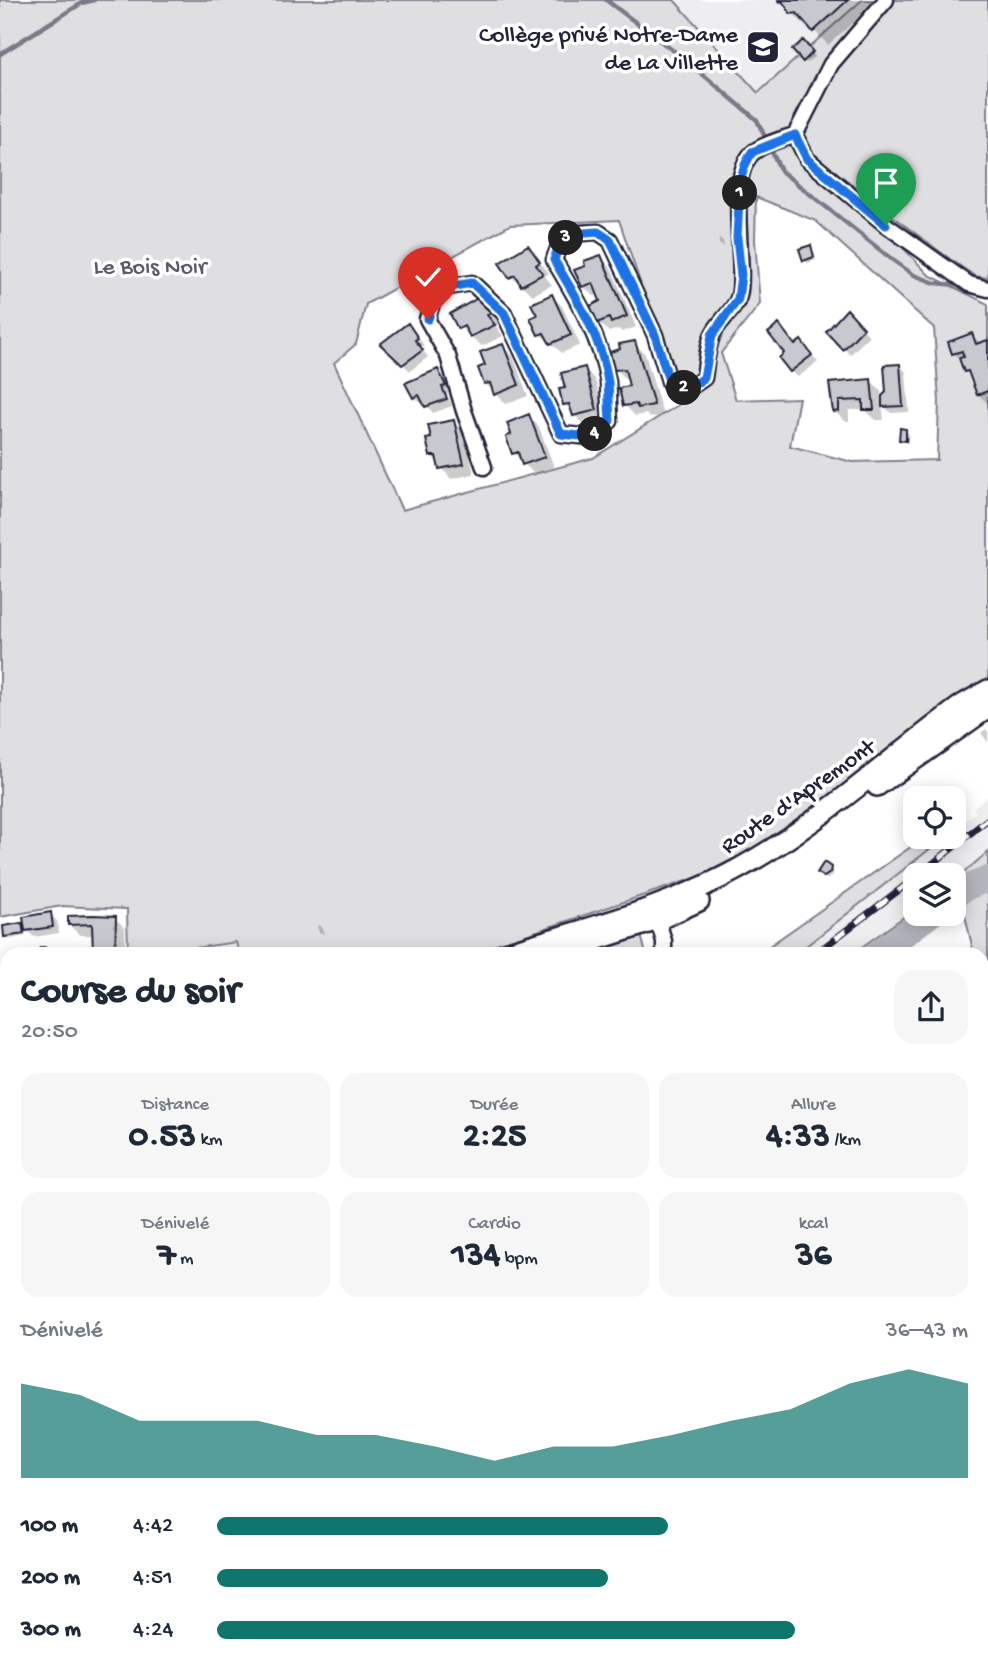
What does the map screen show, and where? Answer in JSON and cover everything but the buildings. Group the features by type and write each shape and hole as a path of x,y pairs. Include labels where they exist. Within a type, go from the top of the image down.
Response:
{"main road":[{"name":"Route d'Apremont","path":"570,947 655,913 770,850 947,725 988,690"},
{"name":"Route d'Apremont","path":"947,725 988,708"},
{"name":"Route d'Apremont","path":"528,947 655,913"}],"street":[{"path":"484,467 448,356 428,319 437,289 472,283 504,313 561,434 591,437 610,421 607,380 597,342 554,260 560,242 572,234 598,232 610,240 655,335 670,384 688,389 704,378 712,335 738,299 741,275 737,238 740,182 745,165 752,152 757,149 795,135 831,64 886,0"},
{"path":"795,135 807,159 886,225 970,284 988,289"},
{"path":"655,913 664,947"}],"shaded area":[{"name":"Collège privé Notre-Dame de La Villette","path":"674,0 862,0 758,94"},
{"path":"988,796 988,852 966,871 966,863 912,863 930,849 966,849 966,820 976,812 973,808"},
{"path":"903,870 903,918 862,947 805,947"},
{"path":"237,942 238,947 202,947"}],"green space":[{"name":"Le Bois Noir","path":"0,0 674,0 758,93 862,0 988,0 988,278 975,276 950,259 815,155 929,275 988,304 988,682 762,845 698,877 490,947 237,947 236,942 202,947 128,947 127,909 62,906 0,917","holes":["756,197 816,221 934,328 939,401 937,460 852,462 790,446 799,398 736,400 721,353 760,304 755,240","619,220 681,403 593,458 402,510 334,363 356,344 366,304 510,225"]},
{"path":"908,849 930,849 912,863 903,863 903,870 805,947 768,947"},
{"path":"988,852 988,947 972,947 966,920 966,871"},
{"path":"903,918 903,926 931,926 903,947 862,947"},
{"path":"641,935 644,947 602,947"}],"waterway":[{"path":"0,54 82,3 94,0"},
{"path":"606,0 687,61 757,120 781,171 914,275 935,283 957,285"},
{"path":"966,888 988,879"},
{"path":"886,947 915,926"}],"railway":[{"path":"934,863 988,819"},
{"path":"824,947 903,887"}],"place":[{"name":"Collège privé Notre-Dame de La Villette","path":"763,47"}],"route":[{"path":"428,319 437,289 472,283 504,313 561,434 591,437 610,421 607,380 597,342 554,260 560,242 572,234 598,232 610,240 655,335 670,384 688,389 704,378 712,335 738,299 741,275 737,238 740,182 752,152 795,135 807,159 886,225"}]}
